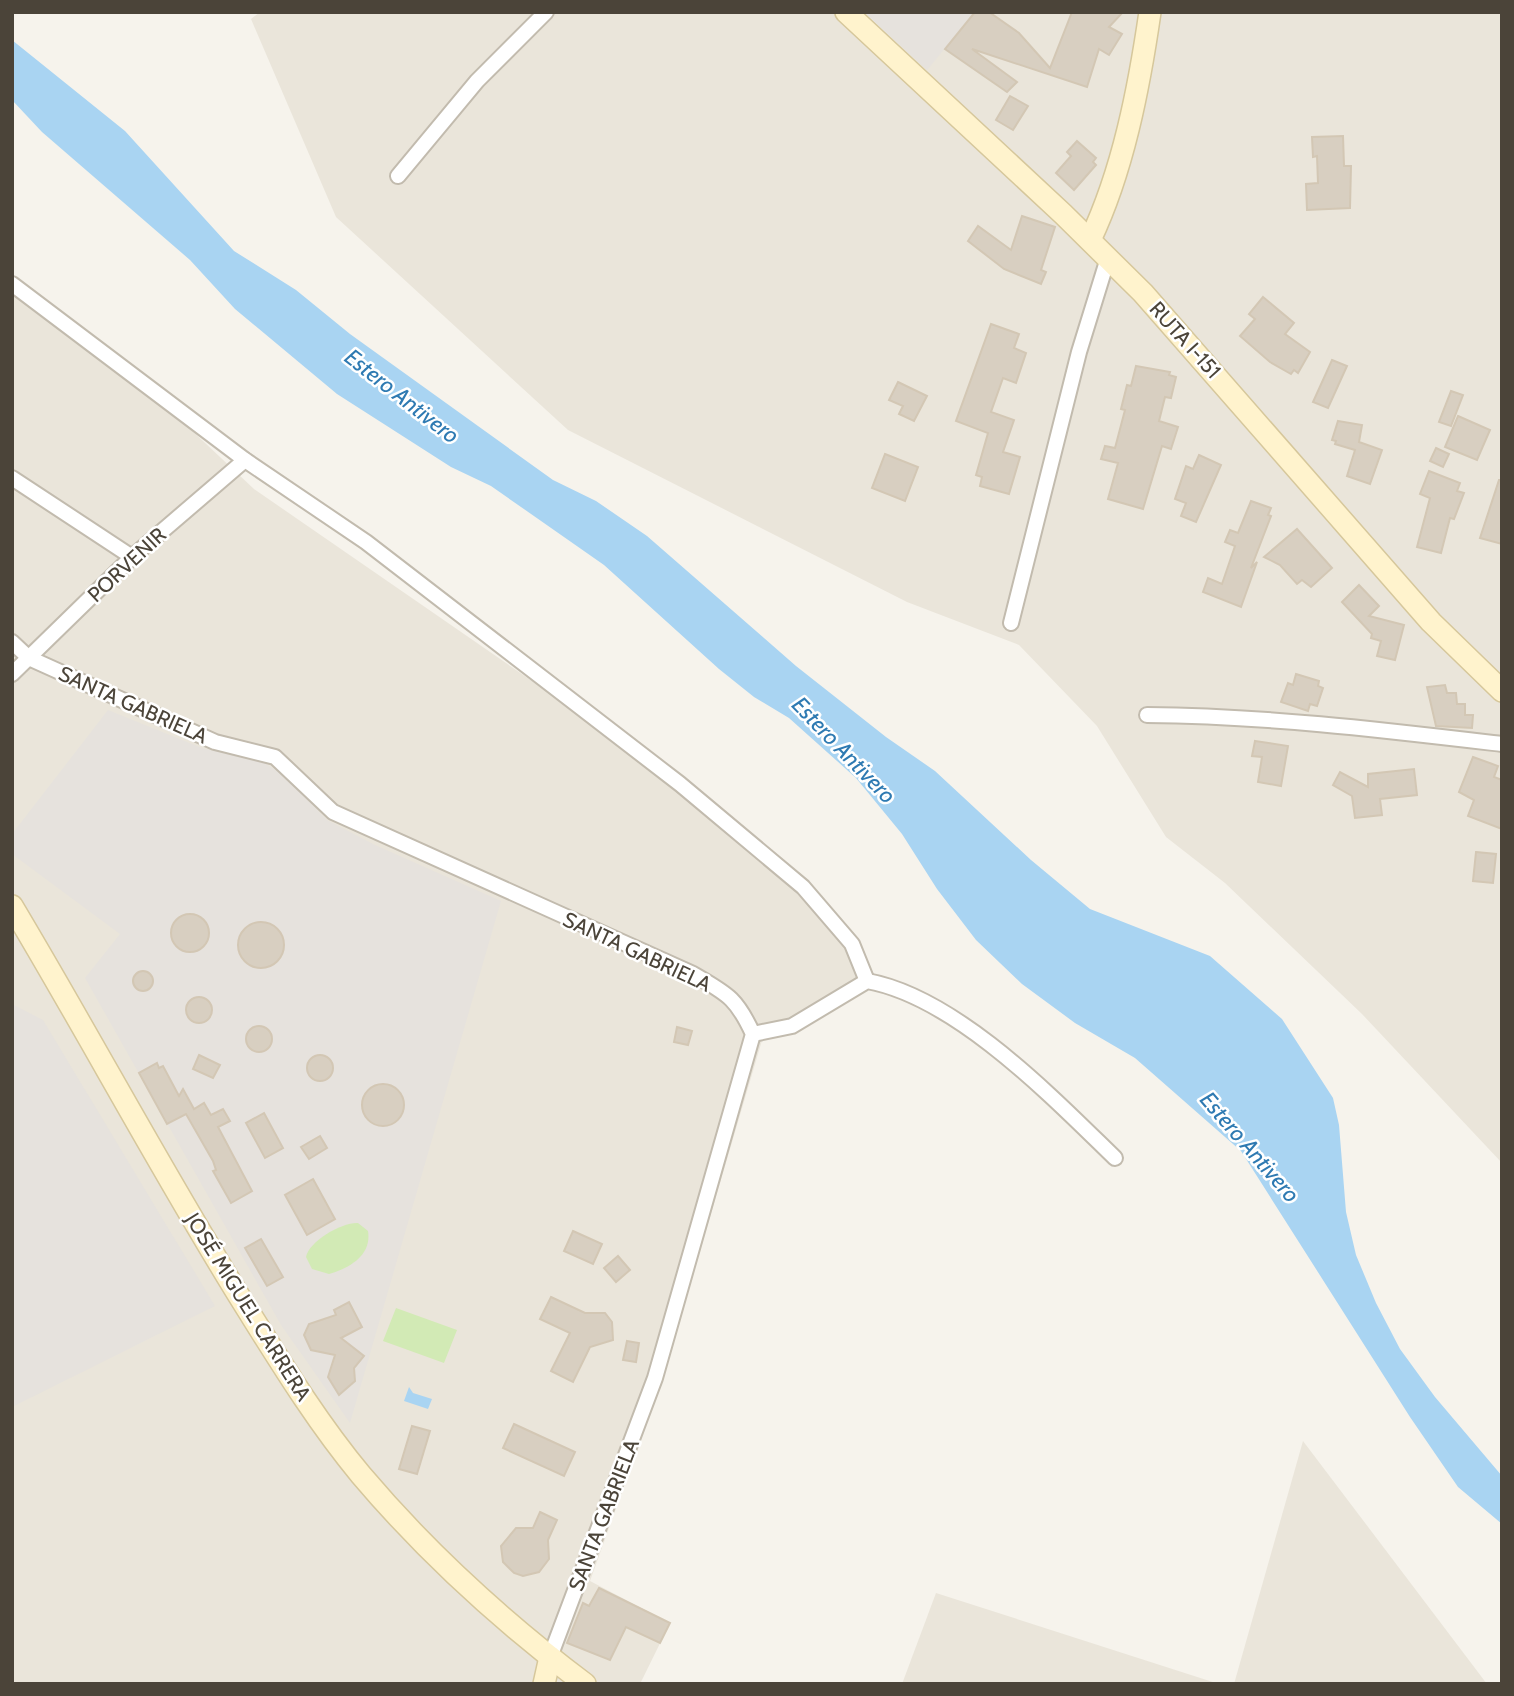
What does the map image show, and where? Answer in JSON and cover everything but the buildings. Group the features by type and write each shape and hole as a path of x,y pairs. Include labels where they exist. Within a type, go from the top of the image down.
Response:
{"street":[{"path":"398,176 477,81 546,12"},
{"name":"RUTA I-151","path":"846,12 1090,240 1168,320 1431,622 1502,691"},
{"path":"1090,240 1114,177 1150,12"},
{"path":"1011,623 1076,364 1108,258"},
{"path":"12,284 245,460 366,542 680,784 803,887 852,943 867,981"},
{"name":"PORVENIR","path":"12,674 132,557 245,460"},
{"path":"12,478 132,557"},
{"name":"SANTA GABRIELA","path":"12,642 29,658 203,737 275,757 333,812 693,974 733,998 753,1034 655,1378 550,1657 544,1684"},
{"path":"1147,715 1232,716 1314,722 1502,744"},
{"name":"JOSÉ MIGUEL CARRERA","path":"12,906 211,1250 302,1396 361,1474 444,1565 508,1624 585,1684"},
{"path":"753,1034 792,1026 867,981 890,985 970,1028 1064,1108 1115,1158"}],"shaded area":[{"path":"260,12 864,12 927,69 975,12 1502,12 1502,1163 1362,1014 1225,883 1166,837 1097,726 1019,645 907,602 568,430 336,217 251,19"},
{"path":"864,12 975,12 927,70"},
{"path":"12,279 101,345 254,489 716,808 870,971 763,1037 662,1380 590,1581 670,1623 640,1684 12,1684"},
{"path":"108,710 202,748 264,763 282,774 327,820 375,845 501,901 350,1423 281,1325 85,978 120,934 12,854 12,834"},
{"path":"12,1004 43,1020 215,1306 12,1407"},
{"path":"1303,1441 1487,1684 1234,1684"},
{"path":"936,1593 1219,1684 902,1684"}],"green space":[{"path":"358,1223 368,1231 368,1239 367,1247 358,1259 329,1274 312,1269 306,1257 313,1245 335,1229"},
{"path":"396,1308 457,1330 444,1363 383,1341"}],"water":[{"name":"Estero Antivero","path":"12,40 125,131 234,251 296,290 350,334 553,480 596,501 647,536 796,666 886,737 935,771 1031,860 1090,909 1210,956 1282,1019 1333,1098 1339,1125 1346,1212 1356,1255 1376,1303 1400,1349 1435,1397 1502,1476 1502,1524 1458,1487 1410,1417 1241,1151 1135,1058 1075,1023 1022,984 976,940 937,889 902,834 856,778 789,718 754,697 719,669 604,565 491,486 451,467 337,394 235,309 190,260 42,132 12,100"},
{"path":"409,1387 413,1393 432,1399 428,1409 404,1401"}]}
